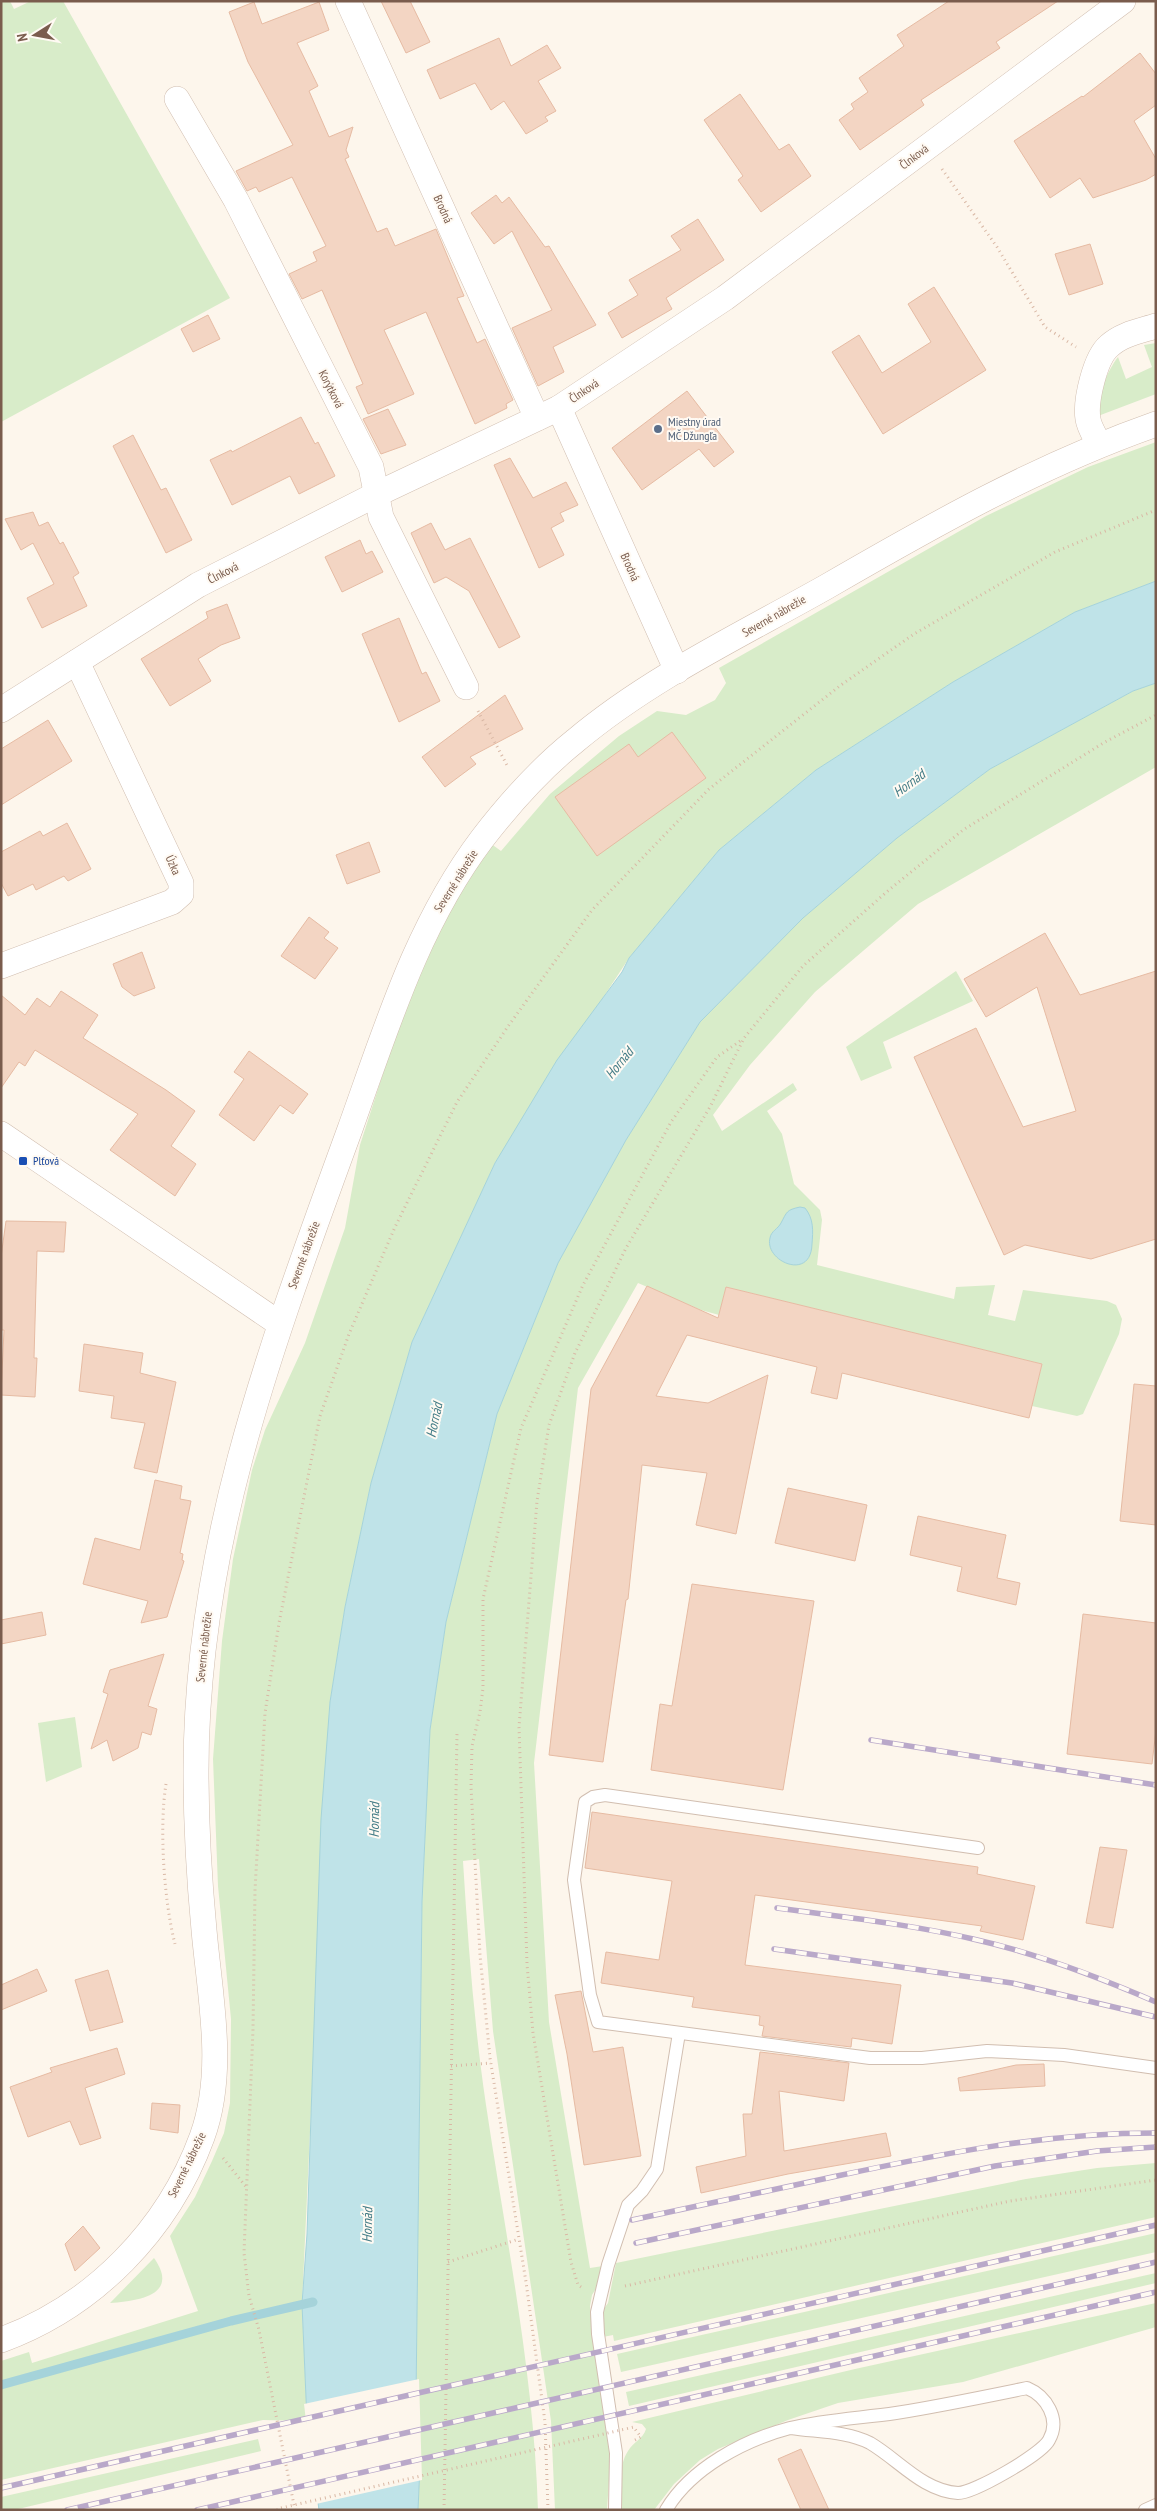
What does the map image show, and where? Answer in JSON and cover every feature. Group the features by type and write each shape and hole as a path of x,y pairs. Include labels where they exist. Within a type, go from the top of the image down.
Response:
{"street":[{"name":"Brodná","path":"348,1 548,413 677,671"},
{"name":"Člnková","path":"1,710 198,585 375,495 548,413 725,298 1123,1"},
{"name":"Korýtková","path":"178,99 236,200 371,467 375,495 381,517 466,687"},
{"path":"1099,444 1088,420 1088,399 1101,359 1107,347 1116,340 1156,326"},
{"name":"Severné nábrežie","path":"1,2340 29,2330 60,2313 96,2288 126,2259 150,2231 171,2198 202,2137 211,2104 216,2054 200,1888 196,1779 203,1647 216,1558 242,1447 280,1324 405,977 435,912 483,838 528,785 573,742 624,705 677,671 953,514 1003,488 1099,444 1156,424"},
{"name":"Úzka","path":"1,966 172,902 181,894 181,882 77,662"},
{"path":"1,1134 280,1324"}],"lane":[{"path":"978,1848 604,1795 593,1797 585,1802 574,1880 590,1995 598,2022 870,2058 922,2058 986,2051 1064,2055 1156,2068"},
{"path":"615,2510 616,2453 598,2334 597,2312 608,2265 628,2205 642,2191 657,2169 679,2033"},
{"path":"666,2510 675,2496 707,2468 742,2445 791,2428 940,2406 1027,2388 1039,2393 1049,2408 1054,2426 1049,2441 1034,2454 982,2487 961,2493 943,2492 916,2476 869,2443 851,2437 791,2428"},
{"path":"1145,2510 1156,2505"}],"path":[{"path":"927,148 997,247 1045,327 1084,352"},
{"path":"295,2510 259,2330 249,2296 244,2253 253,2030 255,1890 265,1713 279,1623 320,1416 349,1334 395,1228 457,1102 592,910 709,789 841,685 914,634 1055,552 1156,510"},
{"path":"466,687 509,768"},
{"path":"1156,715 1105,742 963,830 890,889 803,966 744,1038 710,1107 626,1248 575,1352 549,1425 537,1500 519,1727 527,1964 532,2033 541,2092 578,2285 588,2292 603,2291 1010,2201 1156,2180"},
{"path":"501,774 509,768 513,761"},
{"path":"548,2510 545,2422 519,2239 491,2063 480,1945 471,1787 472,1746 483,1688 483,1599 521,1428 583,1285 630,1194 671,1122 717,1057 744,1038"},
{"path":"444,2510 457,1733"},
{"path":"167,1776 162,1810 168,1911 176,1947"},
{"path":"451,2066 491,2063"},
{"path":"448,2262 519,2239"},
{"path":"277,2510 634,2427"}],"green space":[{"path":"1,1 10,1 14,9 31,1 63,1 230,298 1,422"},
{"path":"1156,343 1156,394 1098,416 1103,385 1118,357 1126,379 1152,367 1144,345"},
{"path":"1156,442 1156,581 1075,612 953,682 816,770 719,850 629,958 495,1163 412,1342 371,1483 345,1607 330,1702 302,2304 307,2421 263,2420 1,2480 1,2361 29,2352 32,2363 198,2311 170,2236 195,2197 212,2161 224,2133 230,2103 231,2019 218,1886 213,1759 222,1641 233,1559 252,1470 265,1430 305,1343 345,1228 360,1145 435,912 483,838 501,851 550,794 619,736 657,711 686,715 715,700 726,683 719,668 986,516 1088,467"},
{"path":"1156,683 1156,767 918,904 815,992 750,1065 713,1115 722,1131 793,1083 797,1090 767,1111 782,1134 794,1184 820,1210 822,1220 817,1265 954,1299 956,1287 995,1285 988,1315 1015,1321 1023,1290 1107,1301 1116,1305 1122,1319 1119,1334 1083,1414 1077,1416 1032,1406 1042,1364 726,1287 719,1315 701,1310 638,1283 578,1388 534,1763 549,2022 590,2268 603,2266 600,2282 592,2295 590,2306 611,2451 607,2510 555,2510 551,2421 493,2031 479,1859 463,1861 472,1983 486,2105 525,2357 531,2408 538,2510 418,2510 420,2466 416,2398 422,1902 430,1730 446,1622 497,1414 558,1263 626,1140 700,1022 803,918 897,838 990,769 1133,691"},
{"path":"956,971 973,1001 883,1042 892,1068 861,1081 846,1047"},
{"path":"75,1717 82,1767 46,1782 38,1723"},
{"path":"1156,2163 1156,2217 614,2341 613,2335 603,2337 603,2310 608,2303 616,2263 1026,2179 1097,2168"},
{"path":"1156,2233 1156,2252 621,2372 617,2354"},
{"path":"154,2258 161,2270 162,2280 159,2288 153,2294 144,2298 110,2303"},
{"path":"1156,2273 1156,2283 629,2406 626,2392"},
{"path":"1156,2303 1156,2327 963,2382 838,2403 788,2420 718,2449 700,2460 674,2484 654,2510 619,2510 620,2479 625,2457 646,2429 642,2424 632,2422 855,2369"},
{"path":"258,2439 261,2451 14,2510 1,2510 1,2497"}],"water":[{"name":"Hornád","path":"1156,581 1156,683 1133,691 990,769 897,838 803,918 700,1022 626,1140 558,1263 497,1414 446,1622 430,1730 422,1902 416,2398 420,2466 418,2510 319,2510 307,2421 302,2304 307,2234 321,1819 330,1702 345,1607 371,1483 412,1342 495,1163 557,1060 622,972 629,958 719,850 816,770 953,682 1075,612"},
{"path":"800,1207 805,1208 808,1212 813,1230 810,1256 804,1262 797,1265 788,1264 774,1254 770,1246 770,1238 788,1212"}],"pier":[{"path":"419,2379 422,2480 316,2504 304,2404"}],"building":[{"path":"381,1 410,1 430,42 406,53"},
{"path":"949,1 1058,1 996,42 1000,48 921,100 924,105 860,150 839,120 854,109 851,104 868,92 859,78 904,46 897,35"},
{"path":"254,2 262,24 319,2 329,30 297,43 318,86 309,91 329,137 353,127 346,150 349,157 345,159 377,232 387,228 395,246 436,229 464,296 457,298 477,343 485,339 513,400 506,404 507,408 475,424 426,312 384,330 414,394 368,414 356,387 363,384 322,290 302,299 289,274 317,261 313,252 326,246 292,177 259,192 256,187 247,191 236,171 293,145 248,62 229,12"},
{"path":"499,38 511,66 547,45 561,68 538,81 556,111 545,117 548,121 526,134 504,101 491,110 475,83 440,99 427,70"},
{"path":"1140,53 1156,74 1156,105 1134,121 1156,159 1156,174 1146,180 1093,198 1080,178 1050,198 1014,141 1083,97"},
{"path":"740,94 779,150 789,144 811,176 761,212 738,180 743,176 704,120"},
{"path":"496,195 502,203 509,197 545,247 549,246 596,325 553,347 564,372 538,386 512,328 552,310 512,231 494,244 471,213"},
{"path":"698,219 724,260 666,298 672,309 622,338 608,313 638,295 629,280 681,250 671,236"},
{"path":"1090,244 1103,284 1069,295 1055,254"},
{"path":"934,287 986,370 883,434 832,352 859,335 882,373 931,342 908,304"},
{"path":"208,315 220,339 193,352 181,329"},
{"path":"687,391 734,452 714,467 699,449 642,490 612,448"},
{"path":"388,409 406,445 381,454 363,419"},
{"path":"301,417 315,444 318,442 335,476 299,494 290,476 232,505 210,460 231,450 232,452"},
{"path":"133,435 161,490 166,488 192,540 166,553 113,446"},
{"path":"510,458 533,498 566,482 578,505 560,513 564,521 551,528 564,555 539,568 494,465"},
{"path":"33,512 39,526 48,522 60,544 63,542 79,573 73,577 87,606 42,628 27,598 54,584 33,543 21,550 5,519"},
{"path":"431,523 445,550 470,538 520,637 499,648 469,591 446,577 434,583 411,533"},
{"path":"360,540 366,554 372,551 383,572 342,592 325,557"},
{"path":"227,604 240,638 221,645 198,659 211,681 170,706 141,659 208,618 206,612"},
{"path":"399,618 422,674 426,672 440,701 399,722 362,634"},
{"path":"505,695 523,729 470,757 476,764 445,787 422,757"},
{"path":"48,720 72,761 1,805 1,749"},
{"path":"672,732 706,778 597,856 555,797 629,744 638,757"},
{"path":"67,823 91,869 68,881 64,876 36,890 33,884 8,896 1,883 1,852 40,831 43,836"},
{"path":"369,842 380,872 347,884 336,855"},
{"path":"309,917 329,932 324,938 338,948 315,979 281,956"},
{"path":"1045,933 1080,995 1156,971 1156,1239 1091,1259 1025,1245 1004,1255 914,1057 976,1028 1023,1127 1076,1111 1037,987 986,1017 964,979"},
{"path":"142,952 155,988 134,996 122,987 113,964"},
{"path":"61,991 98,1015 83,1038 166,1090 195,1111 171,1146 196,1164 175,1196 110,1150 138,1114 35,1050 25,1066 19,1062 1,1088 1,995 25,1015 37,998 50,1007"},
{"path":"249,1051 308,1094 293,1114 280,1105 254,1141 219,1115 244,1079 234,1072"},
{"path":"6,1221 66,1222 64,1252 37,1251 34,1358 37,1358 35,1397 1,1395 4,1330 1,1330 1,1257"},
{"path":"647,1286 718,1318 726,1287 1042,1364 1029,1418 842,1373 837,1399 811,1393 817,1367 687,1335 656,1396 708,1403 768,1375 736,1534 696,1525 707,1473 642,1465 628,1599 626,1600 603,1762 549,1755 591,1389"},
{"path":"84,1344 143,1353 140,1373 176,1382 157,1473 134,1468 145,1423 111,1418 114,1396 79,1391"},
{"path":"1134,1384 1156,1386 1156,1525 1120,1521"},
{"path":"155,1480 182,1486 180,1499 191,1501 180,1553 183,1554 182,1560 184,1561 167,1617 141,1623 148,1601 83,1584 95,1538 140,1550"},
{"path":"788,1488 867,1505 855,1561 775,1543"},
{"path":"918,1516 1006,1535 997,1578 1020,1583 1016,1605 957,1591 962,1567 910,1555"},
{"path":"692,1584 814,1601 783,1790 651,1770 660,1704 672,1706"},
{"path":"42,1612 46,1635 1,1644 1,1620"},
{"path":"1083,1614 1156,1623 1156,1730 1152,1764 1067,1754"},
{"path":"164,1654 148,1706 157,1709 151,1735 142,1732 138,1748 113,1761 107,1740 91,1749 108,1694 103,1692 110,1670"},
{"path":"592,1812 978,1867 977,1874 1035,1886 1023,1940 980,1931 982,1926 755,1895 745,1965 901,1985 892,2044 852,2038 851,2047 762,2036 764,2026 759,2025 760,2016 692,2007 694,1997 601,1983 606,1952 659,1960 672,1881 585,1868"},
{"path":"1100,1847 1127,1850 1113,1928 1086,1923"},
{"path":"37,1969 47,1991 1,2010 1,1985"},
{"path":"108,1970 123,2022 90,2031 75,1980"},
{"path":"581,1991 593,2052 623,2047 641,2156 584,2165 567,2054 555,1995"},
{"path":"117,2048 125,2074 85,2088 101,2138 80,2145 70,2121 28,2137 10,2087 52,2072 50,2068"},
{"path":"760,2052 849,2063 844,2101 779,2091 784,2151 886,2133 891,2156 788,2174 701,2193 696,2167 746,2156 743,2114 752,2114"},
{"path":"1044,2064 1045,2086 960,2091 958,2078 1016,2065"},
{"path":"152,2103 180,2105 178,2133 150,2129"},
{"path":"83,2226 100,2248 75,2271 65,2244"},
{"path":"801,2449 829,2510 801,2510 778,2459"}],"waterway":[{"path":"1,2385 231,2321 313,2302"}],"railway":[{"path":"871,1740 1156,1785"},
{"path":"777,1908 900,1925 996,1945 1066,1966 1156,2002"},
{"path":"774,1949 1012,1983 1156,2017"},
{"path":"632,2220 956,2152 1074,2136 1156,2133"},
{"path":"636,2243 995,2166 1097,2151 1156,2147"},
{"path":"1,2488 1156,2225"},
{"path":"67,2510 1156,2262"},
{"path":"197,2510 1156,2292"}],"place":[{"name":"Miestny úrad MČ Džungľa","path":"658,429"},
{"name":"Plťová","path":"23,1161"}]}
